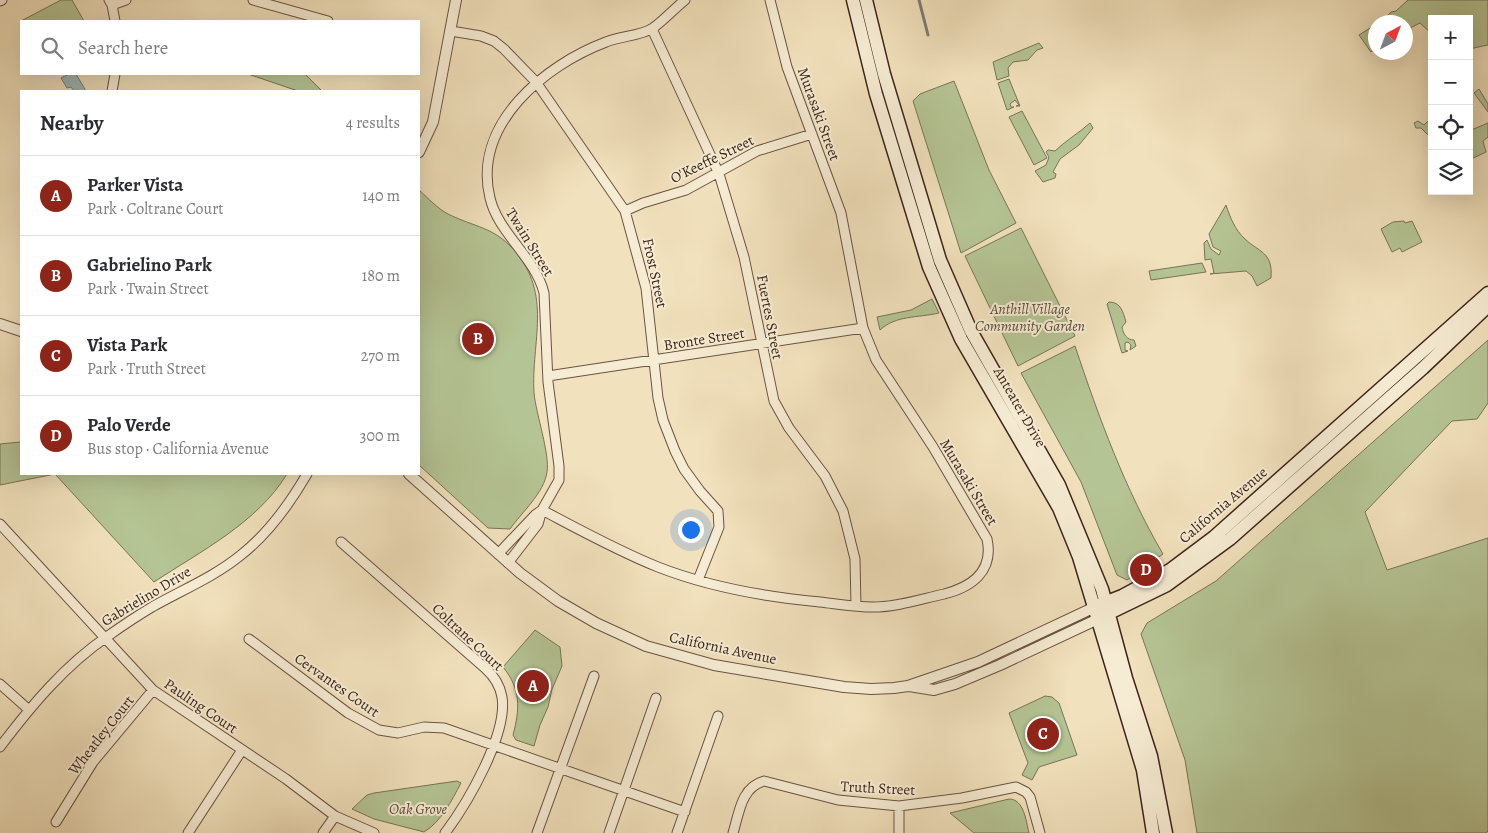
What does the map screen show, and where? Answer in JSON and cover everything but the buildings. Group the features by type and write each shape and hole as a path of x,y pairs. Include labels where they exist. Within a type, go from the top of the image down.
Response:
{"main road":[{"name":"Anteater Drive","path":"854,0 876,94 929,267 961,339 1059,508 1102,610 1151,756 1166,833"},
{"path":"860,0 882,85 891,94"},
{"name":"Anteater Drive","path":"866,0 891,94 940,260 959,305 985,356 1059,485 1083,538 1143,770 1153,833"},
{"name":"California Avenue","path":"1102,610 1122,596 1164,574 1214,537 1488,294"},
{"name":"California Avenue","path":"1102,610 1167,585 1230,540 1423,368 1488,306"}],"street":[{"path":"115,20 111,3 126,0"},
{"path":"253,0 324,20"},
{"path":"420,150 432,122 456,0"},
{"name":"Twain Street","path":"508,562 538,524 542,510 555,489 559,470 548,376 544,293 541,282 490,202 487,180 489,157 498,133 516,104 536,82 578,55 607,41 652,29 684,0"},
{"name":"Murasaki Street","path":"542,510 658,566 698,580 790,599 856,606 896,605 958,590 970,585 979,576 988,556 987,539 933,447 876,360 863,328 841,214 778,36 770,0"},
{"name":"Fuertes Street","path":"652,29 720,174 744,257 770,389 779,412 825,476 843,511 855,559 856,606"},
{"name":"Frost Street","path":"451,31 494,41 536,82 625,210 646,288 656,360 658,398 668,436 688,474 718,511 720,518 719,526 698,580"},
{"path":"112,90 115,75"},
{"name":"O'Keeffe Street","path":"625,210 686,190 720,174 733,163 757,151 812,134"},
{"path":"0,324 20,331"},
{"name":"Bronte Street","path":"548,376 863,328"},
{"name":"Gabrielino Drive","path":"0,747 28,709 70,667 106,637 240,556 277,520 306,475"},
{"name":"California Avenue","path":"411,475 538,588 596,623 646,646 684,659 844,687 871,689 908,686 934,690 955,684 1000,665 1102,610"},
{"name":"Twain Street","path":"498,554 534,515 542,510"},
{"name":"Pauling Court","path":"0,524 153,690 335,816 374,833"},
{"name":"Coltrane Court","path":"341,542 495,679 501,692 503,706 493,745 466,805 445,833"},
{"name":"Cervantes Court","path":"249,639 348,713 379,730 398,733 424,727 444,728 623,792 685,812"},
{"path":"537,833 594,676"},
{"path":"0,684 28,709"},
{"name":"Wheatley Court","path":"56,822 93,762 153,690"},
{"path":"609,833 656,698"},
{"path":"677,833 718,716"},
{"path":"188,833 242,750"},
{"name":"Truth Street","path":"733,833 745,794 753,786 764,782 838,800 900,806 946,801 1016,787 1026,792 1030,797 1040,833"},
{"path":"900,806 900,833"},
{"path":"323,833 335,816"}],"green space":[{"path":"61,0 72,0 83,20 23,20"},
{"path":"1408,0 1488,0 1488,45 1473,48 1473,15 1428,15 1428,30 1420,23 1413,26 1413,15 1388,15"},
{"path":"1368,29 1368,48 1359,35"},
{"path":"1039,43 1043,48 1037,50 1028,60 1013,62 1008,68 1009,76 997,80 993,62"},
{"path":"251,75 306,75 321,90 295,90"},
{"path":"1009,79 1020,106 1016,106 1019,105 1015,100 1010,104 1011,107 1014,107 1007,110 998,83"},
{"path":"954,81 989,170 1016,223 961,253 913,101 920,94"},
{"path":"1479,89 1488,104 1488,112 1474,93"},
{"path":"1022,111 1047,158 1034,165 1009,117"},
{"path":"1418,121 1424,125 1428,121 1428,135 1421,128 1416,128 1414,123"},
{"path":"1090,123 1093,128 1079,145 1060,159 1053,172 1056,174 1055,178 1043,182 1035,171 1046,165 1049,157 1046,152 1048,150 1055,151"},
{"path":"1488,123 1488,137 1483,141 1486,152 1473,158 1473,150 1473,129"},
{"path":"420,191 444,212 483,228 506,242 526,267 537,301 538,319 534,393 547,455 547,472 537,495 510,529 488,528 420,466"},
{"path":"1226,205 1238,232 1264,254 1270,263 1271,278 1257,286 1252,276 1246,271 1210,274 1214,273 1211,259 1205,260 1204,243 1207,240 1211,249 1219,255 1221,251 1213,247 1209,234"},
{"path":"1404,221 1405,223 1412,221 1422,242 1402,252 1400,248 1392,252 1381,229 1393,222"},
{"name":"Anthill Village Community Garden","path":"1021,228 1075,336 1018,366 965,256"},
{"path":"1202,263 1206,272 1151,280 1149,271"},
{"path":"932,299 939,313 900,319 880,330 877,317 911,310"},
{"path":"1113,302 1121,308 1126,322 1122,327 1123,332 1127,338 1134,340 1136,346 1130,350 1131,345 1128,342 1125,343 1125,350 1128,351 1122,353 1107,304"},
{"path":"1488,340 1488,403 1477,419 1452,421 1365,512 1387,570 1488,538 1488,831 1486,833 1197,833 1185,760 1141,634 1147,623 1216,581"},
{"path":"1075,346 1125,479 1163,554 1127,580 1117,575 1081,482 1021,373"},
{"path":"20,442 20,475 50,475 0,485 0,444"},
{"path":"56,475 286,475 275,491 244,522 154,582"},
{"path":"535,630 560,647 562,666 552,689 548,707 534,746 516,740 513,735 518,708 516,691 503,667"},
{"path":"1045,696 1052,697 1059,703 1077,755 1039,767 1032,780 1022,775 1028,763 1009,713"},
{"name":"Oak Grove","path":"457,781 461,783 446,810 436,823 424,832 374,819 352,809 367,795 374,793"},
{"path":"1009,799 1014,800 1021,807 1029,833 974,833 950,813"}],"water":[{"path":"67,75 77,75 85,90 67,88 61,78"}],"waterway":[{"path":"919,0 928,35"}],"place":[{"name":"Gabrielino Park","path":"478,339"},
{"name":"Palo Verde","path":"1146,570"},
{"name":"Parker Vista","path":"533,686"},
{"name":"Vista Park","path":"1043,734"}]}
